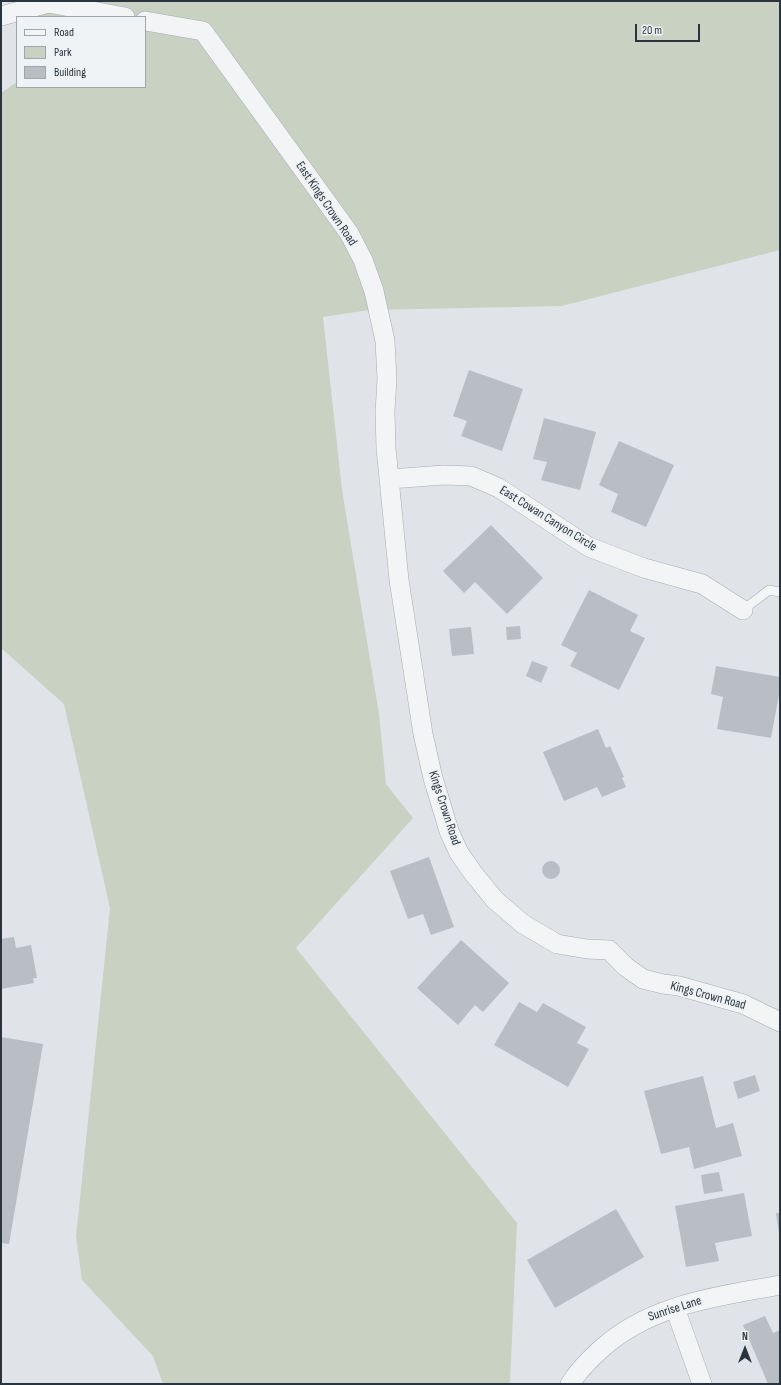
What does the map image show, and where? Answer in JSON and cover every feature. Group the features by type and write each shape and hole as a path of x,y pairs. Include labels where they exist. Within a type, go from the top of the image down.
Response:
{"street":[{"path":"1,16 48,3 120,16"},
{"name":"East Kings Crown Road","path":"146,21 203,31 349,233 363,260 374,291 385,341 387,379 385,412 386,441 399,580"},
{"name":"East Cowan Canyon Circle","path":"390,479 444,475 471,476 499,488 589,547 644,568 702,584 743,610"},
{"name":"Kings Crown Road","path":"399,580 423,734 443,814 459,853 495,900 523,924 557,944 586,949 609,950 626,967 643,979 679,986 743,1004 780,1022"},
{"name":"Sunrise Lane","path":"570,1384 586,1362 613,1338 645,1319 711,1298 780,1284"},
{"path":"676,1308 702,1384"}],"lane":[{"path":"743,610 769,590 780,592"}],"green space":[{"path":"12,1 780,1 780,250 562,306 369,310 323,317 342,490 379,714 386,784 413,818 296,948 517,1223 510,1384 163,1384 153,1356 82,1280 76,1237 110,908 64,704 1,648 1,93 16,83 16,88 146,88 146,16 25,16"}],"building":[{"path":"469,370 523,389 502,451 461,436 467,421 453,416"},
{"path":"544,418 596,432 580,490 541,480 547,462 533,459"},
{"path":"619,441 674,465 646,527 611,512 618,494 599,485"},
{"path":"491,525 543,578 507,614 475,582 464,593 443,571"},
{"path":"589,590 638,615 630,631 645,638 619,690 570,666 577,653 561,645"},
{"path":"520,626 521,639 507,640 506,627"},
{"path":"471,627 474,654 452,656 449,629"},
{"path":"532,661 548,667 541,683 526,676"},
{"path":"716,666 780,677 780,689 771,738 717,729 723,697 711,694"},
{"path":"598,729 606,748 610,746 624,777 622,778 626,787 602,797 597,787 564,801 543,752"},
{"path":"429,857 454,927 431,935 423,914 408,919 390,871"},
{"path":"547,861 555,861 560,866 558,877 555,879 547,879 542,874 542,866"},
{"path":"14,937 16,948 31,945 37,978 33,978 34,983 1,989 1,939"},
{"path":"461,940 509,983 483,1012 475,1005 458,1025 417,988"},
{"path":"519,1002 537,1012 543,1003 586,1027 577,1043 589,1049 568,1087 494,1045"},
{"path":"1,1037 43,1044 9,1244 1,1243"},
{"path":"755,1075 760,1091 738,1099 733,1082"},
{"path":"703,1076 716,1128 733,1123 742,1156 694,1169 689,1147 661,1154 644,1091"},
{"path":"719,1172 723,1191 704,1194 701,1175"},
{"path":"744,1193 752,1236 715,1243 719,1261 686,1267 675,1206"},
{"path":"616,1209 644,1257 555,1308 527,1260"},
{"path":"776,1213 780,1213 780,1234 779,1234"},
{"path":"765,1316 773,1333 780,1330 780,1384 768,1384 743,1325"}]}
